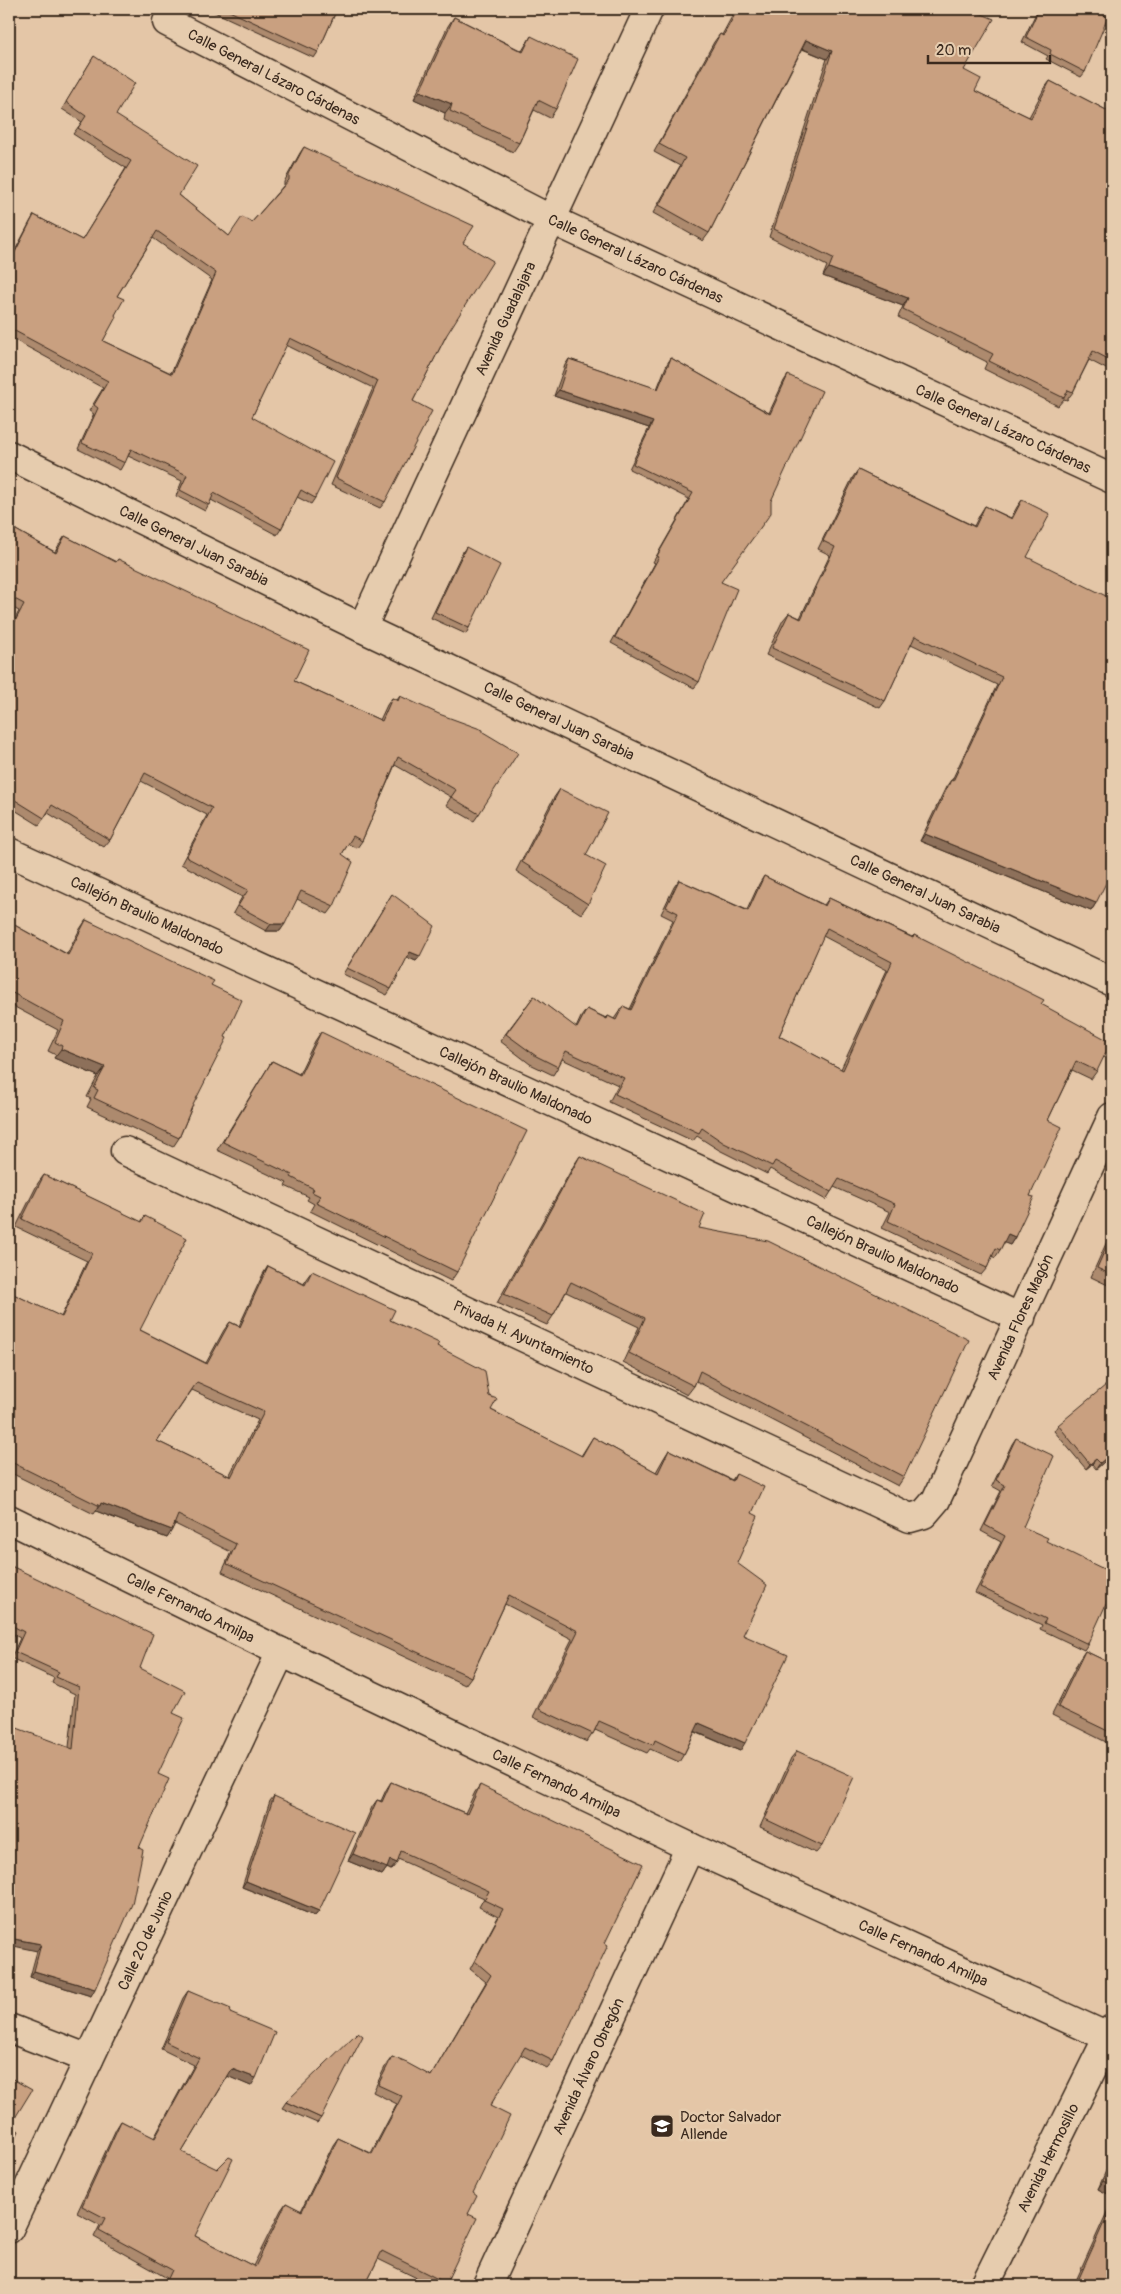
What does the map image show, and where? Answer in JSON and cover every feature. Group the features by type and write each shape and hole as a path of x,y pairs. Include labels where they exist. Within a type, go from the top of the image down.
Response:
{"street":[{"name":"Avenida Guadalajara","path":"362,628 649,9"},
{"name":"Calle General Lázaro Cárdenas","path":"167,22 550,219 1112,479"},
{"name":"Calle General Juan Sarabia","path":"9,455 362,628 1112,982"},
{"name":"Callejón Braulio Maldonado","path":"9,852 1021,1318"},
{"name":"Avenida Flores Magón","path":"924,1514 936,1500 1112,1117"},
{"name":"Privada H. Ayuntamiento","path":"125,1151 910,1518 924,1514"},
{"name":"Calle Fernando Amilpa","path":"9,1519 281,1652 690,1847 1110,2033"},
{"name":"Calle 20 de Junio","path":"9,2229 281,1652"},
{"name":"Avenida Álvaro Obregón","path":"487,2285 690,1847"},
{"path":"9,2028 89,2059"},
{"name":"Avenida Hermosillo","path":"985,2285 1110,2033"}],"building":[{"path":"225,9 337,9 318,52"},
{"path":"738,9 970,9 994,19 964,70 981,79 975,91 1031,118 1050,81 1112,113 1112,361 1093,351 1073,392 1068,390 1064,398 989,361 993,354 903,309 908,298 829,268 833,258 774,229 832,51 806,40 709,233 659,205 685,158 659,144 720,34 723,36"},
{"path":"1039,9 1090,9 1108,17 1085,72 1050,54 1051,50 1026,37"},
{"path":"454,17 523,52 531,36 578,59 556,109 538,100 519,143 450,111 452,104 420,91"},
{"path":"94,56 135,83 116,115 197,166 179,195 229,236 242,217 252,222 289,180 289,175 304,147 474,226 463,243 493,261 446,336 413,401 432,411 385,502 336,478 378,381 290,338 252,417 333,462 315,498 301,490 281,529 214,493 209,505 180,490 187,475 131,449 125,463 82,443 98,408 94,405 108,381 13,330 9,338 9,264 34,215 82,240 131,161 78,128 86,116 66,102","holes":["157,231 216,273 172,374 103,341 124,299 117,296"]},
{"path":"671,358 770,414 788,375 822,391 771,501 771,513 721,582 737,589 699,682 615,637 659,557 657,556 693,493 633,464 653,422 559,390 569,359 658,389"},
{"path":"858,470 975,527 985,506 1012,519 1022,500 1050,514 1027,557 1112,599 1112,871 1096,903 925,834 951,780 953,781 1002,677 915,636 885,701 772,648 789,613 801,619 835,547 823,541"},
{"path":"9,526 56,553 65,536 116,562 118,559 309,650 294,681 382,721 392,698 398,701 400,696 439,714 483,730 483,732 518,753 479,814 451,797 456,790 398,757 362,841 353,836 342,854 353,862 334,906 301,891 285,924 271,924 238,906 248,890 186,857 212,808 145,773 110,840 52,805 44,818 15,800 14,802 9,799 9,633 24,604 9,596"},
{"path":"466,547 500,565 469,628 435,612"},
{"path":"560,789 608,813 586,855 606,866 588,904 522,862"},
{"path":"764,876 825,906 829,898 913,938 914,935 1044,1000 1041,1004 1111,1042 1097,1071 1076,1061 1048,1120 1062,1127 1030,1196 1034,1197 1015,1237 1008,1234 1000,1250 996,1248 987,1268 888,1221 895,1204 839,1179 831,1192 775,1161 772,1166 724,1143 702,1128 699,1133 615,1094 624,1078 566,1051 558,1067 536,1056 506,1034 534,996 577,1028 587,1009 607,1019 608,1016 616,1020 623,1006 631,1010 678,913 666,907 679,880 748,911","holes":["827,928 892,962 843,1070 779,1036"]},
{"path":"392,894 435,926 420,956 410,952 391,989 347,968"},
{"path":"86,920 214,981 211,985 242,1000 225,1037 227,1038 192,1107 179,1138 94,1098 98,1090 94,1088 105,1067 61,1049 62,1046 55,1042 64,1021 9,991 9,922 68,955"},
{"path":"321,1032 527,1131 457,1272 316,1203 320,1196 312,1192 314,1189 291,1177 292,1175 223,1142 272,1061 300,1075"},
{"path":"580,1156 705,1214 699,1228 768,1241 969,1340 904,1477 700,1371 694,1386 629,1353 645,1318 571,1282 553,1316 504,1294"},
{"path":"44,1175 142,1222 145,1216 187,1238 140,1330 207,1364 230,1322 240,1327 268,1266 305,1285 312,1271 395,1310 390,1320 439,1343 437,1346 485,1371 489,1396 497,1399 491,1410 582,1456 593,1437 658,1473 669,1450 733,1481 736,1474 764,1487 752,1513 758,1516 737,1563 767,1585 743,1635 788,1655 745,1743 699,1723 684,1754 655,1740 653,1745 599,1721 593,1734 539,1709 578,1631 509,1595 471,1677 227,1564 236,1544 178,1515 172,1530 101,1503 100,1506 9,1461 9,1292 62,1317 92,1253 22,1219","holes":["197,1382 264,1412 231,1477 157,1441"]},
{"path":"1112,1234 1112,1275 1097,1268"},
{"path":"1112,1380 1112,1453 1100,1463 1096,1459 1090,1464 1058,1425"},
{"path":"1016,1438 1054,1456 1023,1527 1048,1538 1046,1541 1112,1573 1112,1591 1088,1644 1044,1623 1046,1619 980,1587 1005,1536 985,1525 1005,1485 996,1480"},
{"path":"9,1565 153,1634 140,1668 185,1691 173,1713 184,1718 158,1774 169,1779 139,1848 143,1850 132,1904 95,1989 34,1971 41,1944 9,1938 9,1725 73,1749 79,1687 56,1677 59,1672 15,1652 24,1632 9,1624"},
{"path":"1085,1651 1112,1664 1112,1733 1058,1707"},
{"path":"797,1751 854,1777 822,1846 765,1819"},
{"path":"391,1782 467,1814 480,1785 643,1864 605,1943 608,1945 553,2061 525,2047 490,2106 510,2116 473,2193 477,2196 468,2214 477,2218 446,2283 382,2251 365,2285 165,2285 172,2270 99,2230 105,2218 82,2206 121,2121 155,2138 199,2058 166,2042 188,1991 231,2009 230,2013 275,2032 256,2078 232,2069 182,2152 217,2169 229,2157 233,2159 195,2236 255,2267 286,2203 302,2211 338,2138 372,2154 402,2096 378,2085 392,2057 431,2076 491,1975 475,1961 503,1909 484,1900 489,1891 401,1851 397,1863 390,1860 387,1868 353,1854 377,1800 382,1802"},
{"path":"274,1796 355,1833 319,1911 246,1881"},
{"path":"358,2032 363,2036 321,2118 286,2102"},
{"path":"9,2077 32,2090 10,2126 19,2131 9,2151"},
{"path":"1112,2162 1112,2185 1103,2181"},
{"path":"1112,2205 1112,2285 1076,2285"}],"place":[{"name":"Doctor Salvador Allende","path":"662,2126"}]}
